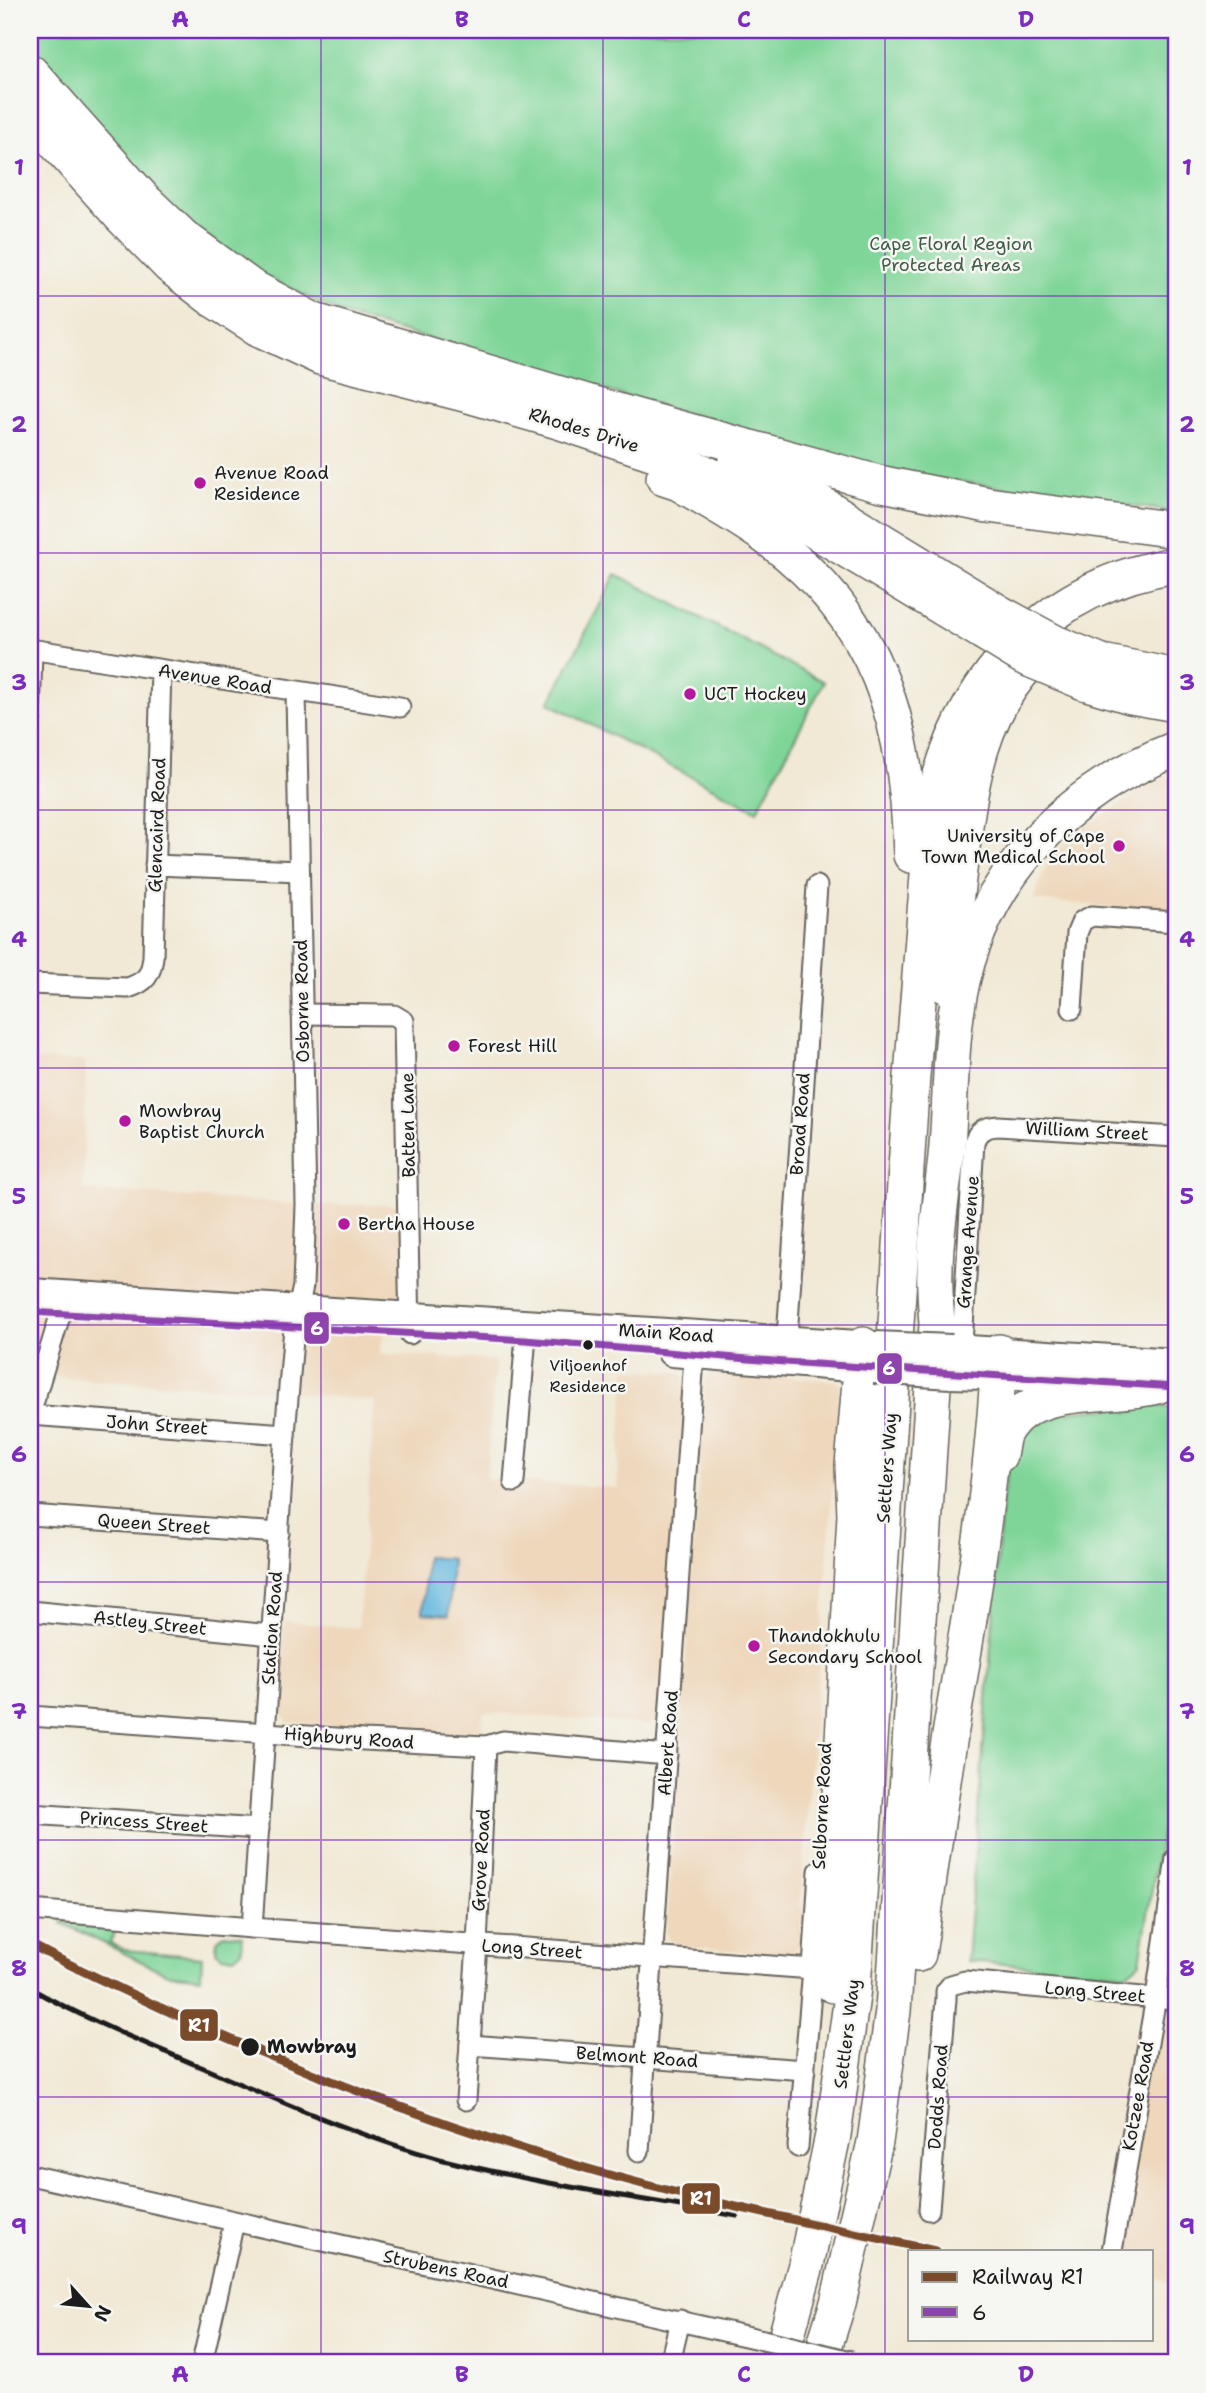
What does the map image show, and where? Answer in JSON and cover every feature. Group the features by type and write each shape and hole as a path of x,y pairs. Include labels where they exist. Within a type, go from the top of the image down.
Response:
{"highway":[{"name":"Rhodes Drive","path":"30,72 162,218 209,258 279,304 314,321 634,416 878,483 1013,509 1176,530"},
{"name":"Rhodes Drive","path":"30,114 151,249 214,300 258,328 320,357 558,421 701,471 774,506 992,623 1024,657 1172,689"},
{"path":"396,378 429,399 679,483 768,538 824,587 863,642 878,670 892,709 905,773 912,901 922,959"},
{"path":"634,416 772,476 992,623"},
{"name":"Settlers Way","path":"769,2351 806,2266 833,2135 849,2032 857,1944 912,1076 934,800 953,739 982,686 1019,640 1042,621 1084,594 1123,578 1176,565"},
{"path":"937,1229 933,1146 944,1002 970,787 980,748 999,705 1029,665 1045,649 1067,632 1112,606 1176,588"},
{"path":"844,2362 838,2303 879,2117 894,2000 936,1337 934,1272 959,999 970,957 985,918 1020,861 1063,814 1111,779 1176,749"},
{"path":"833,2135 833,1927 855,1515 853,1466 868,1357"},
{"path":"879,2117 895,2069 907,2019 972,1606 995,1426 999,1364"},
{"path":"981,1526 991,1504 1003,1434 1017,1416 1034,1405 1062,1396 1140,1390 1152,1376"}],"main road":[{"name":"Main Road","path":"30,1293 63,1305"},
{"name":"Main Road","path":"30,1312 63,1305 457,1327 1152,1376"}],"street":[{"name":"Avenue Road","path":"31,650 400,707"},
{"path":"30,719 31,650"},
{"name":"Glencaird Road","path":"30,984 128,988 141,984 148,978 153,957 161,670"},
{"name":"Osborne Road","path":"296,692 306,1205 303,1286 296,1319"},
{"path":"156,865 299,871"},
{"name":"Broad Road","path":"786,1352 817,886"},
{"path":"1072,1009 1077,933 1082,921 1092,916 1176,922"},
{"name":"Batten Lane","path":"302,1014 394,1015 404,1021 410,1325"},
{"name":"William Street","path":"998,1126 1176,1137"},
{"name":"Grange Avenue","path":"956,1362 974,1142 983,1129 998,1126"},
{"path":"30,1414 63,1305"},
{"name":"Station Road","path":"252,1928 285,1434 296,1319"},
{"path":"514,1482 526,1332"},
{"name":"Albert Road","path":"639,2151 695,1345"},
{"name":"John Street","path":"30,1414 285,1434"},
{"name":"Selborne Road","path":"798,2147 813,1969 838,1510 853,1466"},
{"name":"Queen Street","path":"30,1515 279,1533"},
{"name":"Astley Street","path":"30,1611 271,1635"},
{"name":"Highbury Road","path":"30,1716 365,1740 486,1746 503,1741 667,1755"},
{"name":"Grove Road","path":"466,2100 477,1945 486,1746"},
{"name":"Princess Street","path":"30,1814 259,1829"},
{"name":"Kotzee Road","path":"1112,2250 1172,1919 1176,1858"},
{"name":"Long Street","path":"30,1910 813,1969"},
{"name":"Long Street","path":"951,1985 965,1981 1176,2000"},
{"name":"Dodds Road","path":"929,2210 946,1999 951,1985"},
{"name":"Belmont Road","path":"470,2045 805,2070"},
{"name":"Strubens Road","path":"30,2175 680,2320 769,2351 844,2362"},
{"path":"202,2363 234,2222"},
{"path":"670,2363 680,2320"}],"shaded area":[{"name":"University of Cape Town Medical School","path":"1176,774 1176,913 1033,900 1049,859 1075,833 1151,785"},
{"path":"30,1060 86,1061 83,1190 306,1205 409,1205 410,1334 384,1333 379,1354 495,1360 486,1480 617,1488 626,1369 680,1373 686,1379 660,1717 650,1725 483,1712 481,1736 288,1722 279,1710 284,1621 358,1628 375,1401 289,1392 30,1375"},
{"name":"Thandokhulu Secondary School","path":"714,1372 837,1381 841,1385 800,1907 803,1908 800,1944 791,1957 679,1945 671,1941 666,1934 706,1378"},
{"path":"1156,1997 1176,2000 1176,2283 1154,2278 1154,2250 1112,2250"}],"green space":[{"name":"Cape Floral Region Protected Areas","path":"30,30 1176,30 1176,512 885,471 345,315 261,275 179,216 30,47"},
{"path":"616,574 824,682 757,811 549,703"},
{"path":"1145,1405 1176,1408 1176,1745 1140,1962 1126,1974 967,1961 1002,1502 1012,1445 1037,1414"},
{"path":"62,1923 117,1925 110,1943 125,1950 202,1957 201,1978 167,1974"},
{"path":"223,1934 243,1936 242,1950 234,1957 222,1956 216,1951 217,1940"}],"water":[{"path":"426,1557 452,1559 449,1615 423,1613"}],"railway":[{"path":"30,1988 95,2021 265,2095 410,2150 514,2176 737,2216"}],"rail line":[{"name":"R1","path":"30,1944 211,2031 315,2075 476,2134 672,2192 930,2250"}],"transit line":[{"name":"6","path":"30,1312 525,1340 785,1362 1176,1387"}],"place":[{"name":"Avenue Road Residence","path":"200,483"},
{"name":"UCT Hockey","path":"690,694"},
{"name":"University of Cape Town Medical School","path":"1119,846"},
{"name":"Forest Hill","path":"454,1046"},
{"name":"Mowbray Baptist Church","path":"125,1121"},
{"name":"Bertha House","path":"344,1224"},
{"name":"Viljoenhof Residence","path":"588,1345"},
{"name":"Thandokhulu Secondary School","path":"754,1646"},
{"name":"Mowbray","path":"250,2047"}]}
